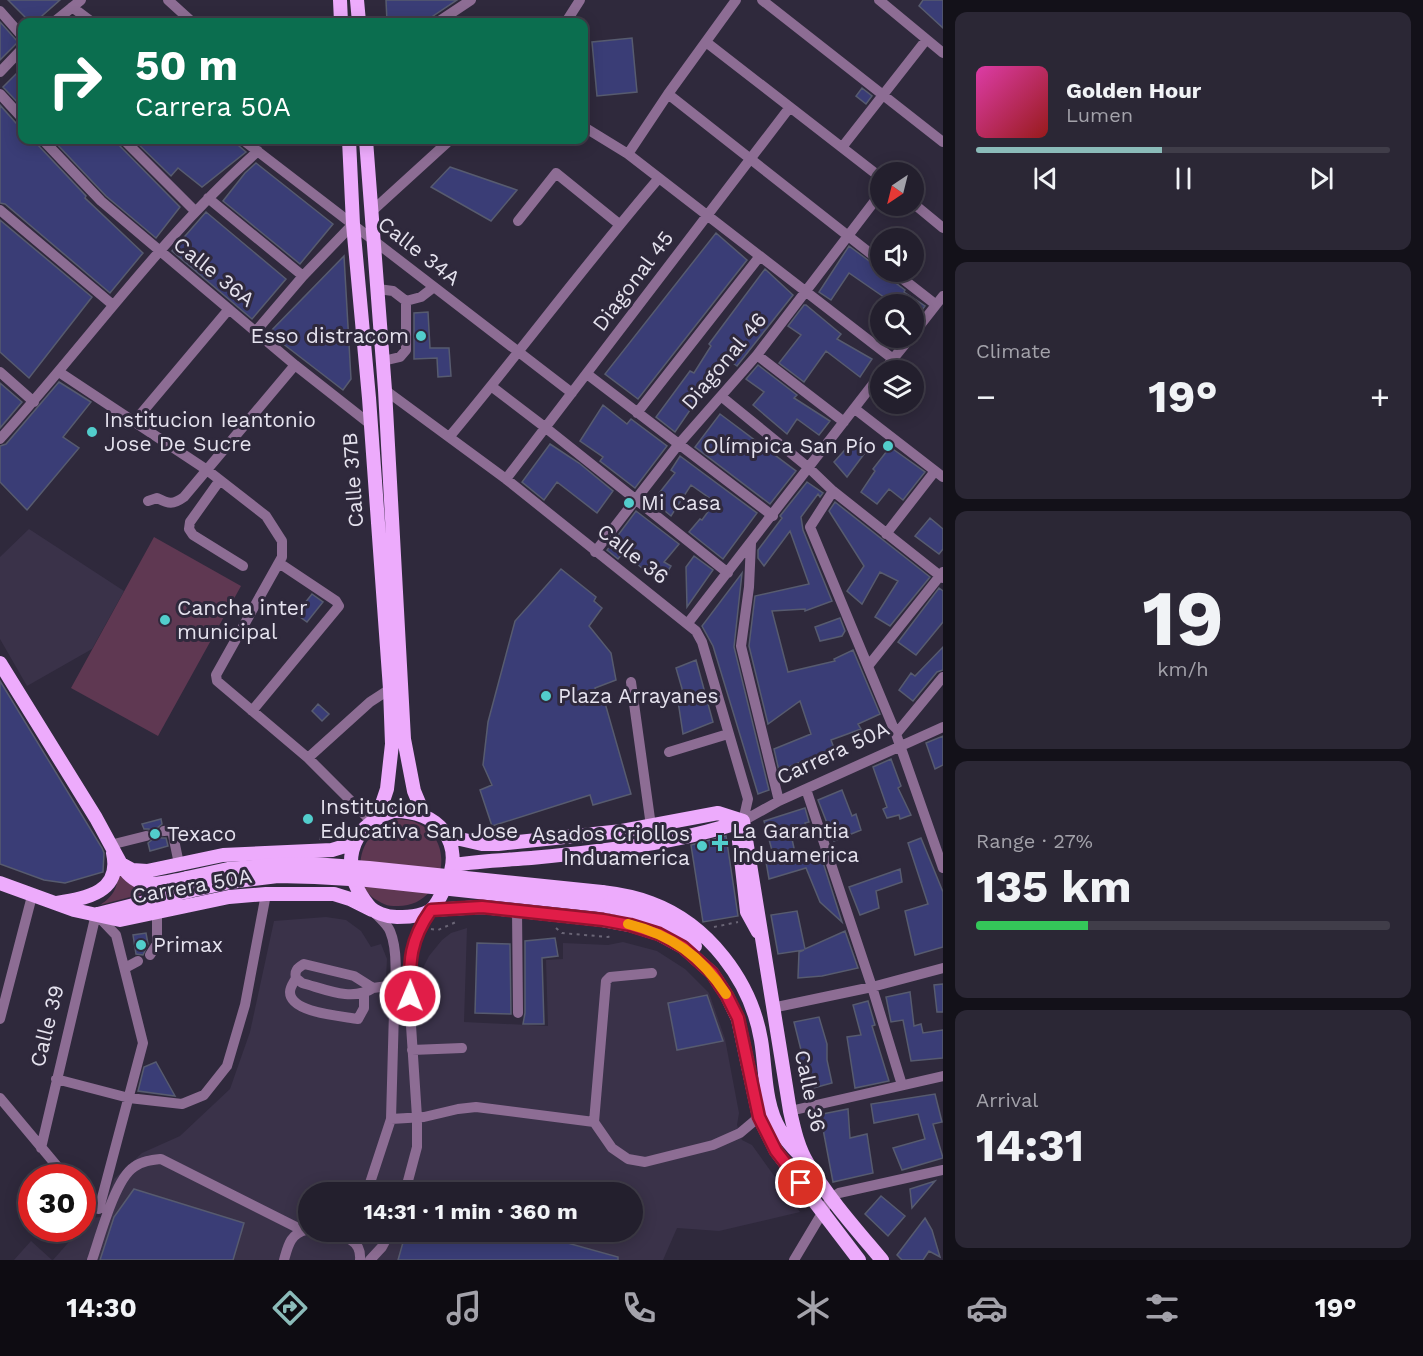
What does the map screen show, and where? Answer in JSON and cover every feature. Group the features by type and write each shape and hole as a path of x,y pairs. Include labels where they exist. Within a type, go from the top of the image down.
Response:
{"main road":[{"path":"340,0 341,18"},
{"path":"357,0 359,18"},
{"name":"Calle 37B","path":"349,144 353,224 390,689 392,744 387,789 371,817"},
{"name":"Calle 37B","path":"366,144 385,390 404,739 414,791 424,815"},
{"path":"0,663 96,818 121,864 134,879 145,884 188,885"},
{"path":"431,910 441,895 453,865 453,853 447,836 435,822 424,815 409,811 393,811 371,817 356,838 351,872 358,892 372,910 392,917 410,917 431,910 482,907 517,910 630,925 659,934 683,947 712,973 738,1018 759,1117 776,1151 859,1260"},
{"path":"447,836 482,844 498,844 581,836 718,813 743,821"},
{"name":"Carrera 50A","path":"453,865 480,860 514,859 625,848 720,829 743,821"},
{"name":"Calle 36","path":"743,821 739,846 747,912 762,940 790,1112 797,1139 807,1163 831,1197 882,1260"},
{"name":"Carrera 50A","path":"121,864 132,870 147,871 223,855 332,850 345,846 356,838"},
{"path":"53,904 85,898 100,891 109,883 115,868 112,848"},
{"path":"96,914 188,885 228,869 313,864 369,868 601,898 649,915 688,940 715,968 723,981 727,996"},
{"name":"Carrera 50A","path":"0,883 53,904 120,920 229,897 266,894 334,894 372,910"},
{"path":"601,898 626,895 652,903 694,927 716,946 745,991 755,1014 761,1039 767,1088 778,1128 807,1163"}],"street":[{"path":"168,0 188,18"},
{"path":"444,18 471,0"},
{"path":"569,18 580,0"},
{"path":"628,154 736,0"},
{"path":"762,0 943,142"},
{"path":"879,0 943,53"},
{"path":"59,18 76,4 88,18"},
{"path":"0,11 18,31"},
{"path":"843,146 926,40"},
{"path":"706,42 870,169"},
{"path":"0,72 18,53"},
{"path":"0,94 18,114"},
{"path":"668,94 870,253"},
{"name":"Diagonal 45","path":"506,479 790,107"},
{"path":"588,129 628,154 893,359 902,348"},
{"name":"Calle 36A","path":"47,144 101,201 158,251 370,424"},
{"path":"128,144 195,211"},
{"name":"Calle 34A","path":"248,144 572,393"},
{"path":"371,212 446,144"},
{"path":"0,439 34,402 158,251 208,198 258,152"},
{"path":"518,221 556,173 619,224"},
{"path":"450,436 519,353 619,224 659,178"},
{"path":"208,198 303,276"},
{"name":"Diagonal 46","path":"595,552 678,445 757,355 870,208"},
{"path":"0,210 113,305"},
{"path":"924,212 943,228"},
{"path":"256,331 303,276 353,224"},
{"path":"637,413 760,256"},
{"path":"910,282 939,300 924,320"},
{"path":"406,301 421,297 434,287"},
{"path":"378,289 393,291 406,301"},
{"path":"383,361 400,357 406,350 406,301"},
{"path":"134,422 229,309"},
{"path":"757,355 844,422"},
{"path":"148,501 157,498 170,504 176,503 188,492 295,364"},
{"path":"0,372 34,402"},
{"path":"59,372 207,470 266,516 275,527 282,541 282,557 216,675 217,681 308,758 371,817"},
{"path":"587,374 773,516"},
{"path":"491,387 728,573"},
{"path":"688,623 870,389"},
{"name":"Calle 36","path":"385,390 506,479 696,631 702,642 748,799 743,821"},
{"path":"722,397 886,534 942,575 869,665"},
{"path":"855,409 939,474 886,534"},
{"path":"220,480 190,522 189,529 193,535 243,566"},
{"path":"833,491 810,527 896,734 943,868"},
{"path":"752,543 741,646 779,801"},
{"path":"252,711 339,606 336,601 279,562"},
{"path":"896,734 943,677"},
{"path":"631,682 651,826"},
{"path":"308,758 370,702 390,689"},
{"name":"Carrera 50A","path":"743,821 779,801 943,727"},
{"path":"669,752 728,735"},
{"path":"806,789 902,1084"},
{"path":"164,831 172,830 179,864"},
{"path":"112,848 146,836"},
{"path":"56,1079 129,1098 182,1104 204,1095 227,1066 245,1005 266,894"},
{"path":"0,1019 32,896"},
{"path":"372,910 389,929 394,954 395,991"},
{"path":"296,978 302,983 351,996 369,991 410,991 412,951 418,928 431,910"},
{"path":"517,910 518,1013"},
{"path":"150,955 157,944 157,913"},
{"path":"96,914 116,935 143,1043 99,1209 96,1208"},
{"name":"Calle 39","path":"41,1148 96,914"},
{"path":"125,968 138,961"},
{"path":"304,964 354,976 369,991 358,1018 307,1009 292,998 290,990 296,978 297,968 304,964"},
{"path":"772,1008 872,987 943,968"},
{"path":"652,973 610,977 606,981 594,1122 612,1148 628,1159 645,1162 713,1145 740,1133 759,1117"},
{"path":"370,1182 391,1119 394,1011"},
{"path":"408,1182 417,1148 410,1011"},
{"path":"412,1050 462,1047"},
{"path":"790,1112 943,1076"},
{"path":"0,1098 55,1164"},
{"path":"391,1119 476,1107 594,1122"},
{"path":"92,1260 120,1181 133,1167 147,1161 161,1159 298,1227"},
{"path":"794,1260 831,1197 839,1193 943,1170"},
{"path":"284,1260 289,1242 298,1233"},
{"path":"354,1242 358,1245 360,1260"},
{"path":"370,1260 385,1242"}],"path":[{"path":"318,850 321,835 371,817"}],"shaded area":[{"path":"29,529 124,591 92,649 27,686 0,639 0,557"},
{"name":"Cancha inter municipal","path":"154,537 241,586 158,736 71,688"},
{"path":"399,819 415,822 430,832 438,844 441,857 440,872 435,885 425,896 413,903 390,906 378,901 367,892 360,863 362,853 371,836 388,823"},
{"path":"119,872 144,890 153,891 100,905 114,891"},
{"path":"326,917 346,920 361,931 371,947 381,944 387,959 386,978 390,1012 416,1010 415,996 418,978 429,956 451,933 467,928 464,1022 548,1026 546,960 563,959 563,943 608,945 623,942 657,951 685,969 709,993 725,1039 739,1113 737,1125 742,1140 752,1145 800,1212 719,1231 677,1228 663,1260 53,1260 69,1242 96,1242 96,1217 101,1217 114,1179 142,1153 180,1136 230,1089 250,1032 274,921"},
{"path":"32,1242 52,1260 14,1260"}],"building":[{"path":"8,0 60,0 40,18 26,18"},
{"path":"386,0 457,0 430,18 387,18"},
{"path":"923,0 943,0 943,28 919,6"},
{"path":"0,22 18,42 0,60"},
{"path":"632,38 637,92 597,96 592,42"},
{"path":"18,72 18,103 3,87"},
{"path":"862,88 872,96 866,104 856,96"},
{"path":"0,105 18,124 18,144 38,144 86,196 85,198 143,253 110,293 5,204 0,203"},
{"path":"57,144 119,144 180,207 156,238 106,196"},
{"path":"138,144 237,144 246,152 202,187 178,168 171,176"},
{"path":"256,163 333,224 300,264 223,201"},
{"path":"450,167 517,190 491,221 431,187"},
{"path":"206,212 286,279 252,319 172,251"},
{"path":"0,220 92,297 29,378 0,352"},
{"path":"716,233 747,260 638,399 605,374"},
{"path":"849,246 870,262 870,282 894,282 907,294 879,294 849,273 831,300 819,292"},
{"path":"344,256 351,379 343,390 269,333"},
{"path":"765,269 793,295 737,366 730,361 713,383 710,381 675,432 656,417 690,371 694,373 711,346 709,344"},
{"path":"806,305 841,334 837,339 872,359 860,377 826,351 804,382 779,363 801,335 788,326"},
{"name":"Esso distracom","path":"428,312 430,348 449,348 451,376 438,377 437,358 414,359 414,313"},
{"path":"758,365 797,395 794,398 830,421 819,435 797,419 787,434 753,405 764,392 746,379"},
{"path":"59,382 91,402 63,437 79,448 27,510 0,482 0,446 6,444"},
{"path":"0,383 22,402 0,428"},
{"path":"603,405 627,424 631,419 667,446 635,488 600,461 603,457 580,441"},
{"path":"720,414 796,471 770,504 695,447"},
{"path":"851,443 864,454 847,477 834,462"},
{"path":"550,444 579,463 613,491 597,513 557,482 544,500 522,482"},
{"path":"890,447 925,472 903,500 889,489 877,504 861,492 875,471 873,469"},
{"path":"680,456 757,513 723,559 689,532 700,519 702,520 715,502 691,485 671,516 653,501 675,473 671,470"},
{"path":"807,482 823,493 820,497 818,494 801,517 803,530 832,601 805,611 805,609 772,611 788,672 835,661 834,659 853,650 880,714 858,724 861,729 831,740 834,748 779,771 774,749 811,734 800,701 768,724 749,646 755,596 809,584 790,531 764,566 758,558 758,550 782,518 780,516"},
{"path":"835,502 930,577 890,626 875,617 898,581 880,572 862,604 847,591 864,566 829,511"},
{"path":"636,511 679,544 664,562 671,566 661,583 623,553 618,559 607,550"},
{"path":"930,518 943,529 943,549 939,554 915,536"},
{"path":"694,556 713,570 687,607 686,567"},
{"name":"Plaza Arrayanes","path":"561,569 596,597 594,601 602,608 589,626 611,653 616,680 595,688 600,705 605,703 631,794 593,805 590,795 492,826 480,790 492,785 483,765 488,722 515,621"},
{"path":"742,573 734,647 769,790 758,794 713,646 702,626"},
{"path":"939,588 943,591 943,622 916,655 898,642"},
{"path":"312,594 323,602 307,622 296,614"},
{"path":"840,618 845,631 842,636 820,641 815,627"},
{"path":"943,647 943,670 937,672 913,701 899,690 911,673 915,676"},
{"path":"696,660 713,722 683,734 678,701 685,699 676,668"},
{"path":"0,681 102,848 103,872 65,883 44,880 0,864"},
{"path":"318,704 329,714 322,721 312,711"},
{"path":"943,736 943,765 935,769 926,743"},
{"path":"891,759 901,786 898,788 911,815 900,819 899,815 887,818 883,809 887,807 873,767"},
{"path":"842,790 852,816 856,814 861,830 834,841 818,800"},
{"path":"805,808 809,822 805,823 809,834 792,839 797,862 820,853 842,922 820,902 806,868 769,879 765,856 773,854 764,821"},
{"name":"Texaco","path":"161,819 162,824 157,828 157,832 161,838 166,838 168,846 150,851 148,843 153,839 153,834 149,829 144,829 142,824"},
{"path":"726,836 738,916 703,922 691,845"},
{"path":"921,838 943,892 943,947 915,955 905,911 928,904 908,843"},
{"path":"900,869 902,882 876,891 879,908 860,915 849,887"},
{"path":"797,911 805,949 845,931 858,968 822,976 798,978 799,952 804,950 778,954 771,915"},
{"name":"Primax","path":"146,933 148,944 143,955 136,954 133,935"},
{"path":"555,938 558,956 542,958 544,1024 523,1024 525,941"},
{"path":"477,943 510,944 511,1014 475,1013"},
{"path":"943,984 943,1012 937,1012 934,985"},
{"path":"910,992 914,1026 921,1024 923,1033 943,1030 943,1058 911,1061 903,1020 891,1022 886,997"},
{"path":"707,995 723,1041 677,1050 668,1003"},
{"path":"868,1001 875,1025 872,1026 889,1081 855,1088 847,1037 861,1035 853,1005"},
{"path":"819,1017 827,1044 827,1060 832,1083 806,1090 798,1051 801,1050 794,1022"},
{"path":"156,1062 175,1096 138,1091 144,1067"},
{"path":"935,1094 942,1122 933,1124 943,1158 902,1170 893,1148 925,1139 918,1114 874,1123 871,1104"},
{"path":"848,1109 850,1138 867,1134 873,1173 833,1182 823,1129 814,1131 812,1116"},
{"path":"935,1181 912,1208 910,1189"},
{"path":"134,1189 244,1223 233,1260 100,1260 114,1217"},
{"path":"881,1196 905,1216 888,1236 865,1214"},
{"path":"925,1218 932,1230 940,1257 929,1251 923,1260 902,1260 897,1255"},
{"path":"403,1242 564,1242 618,1257 618,1260 398,1260"}],"tunnel":[{"path":"146,836 164,831"}],"slow traffic":[{"path":"628,924 659,934 683,947 712,973 726,994"}],"place":[{"name":"Esso distracom","path":"421,336"},
{"name":"Institucion Ieantonio Jose De Sucre","path":"92,432"},
{"name":"Olímpica San Pío","path":"888,446"},
{"name":"Mi Casa","path":"629,503"},
{"name":"Cancha inter municipal","path":"165,620"},
{"name":"Plaza Arrayanes","path":"546,696"},
{"name":"Institucion Educativa San Jose","path":"308,819"},
{"name":"Texaco","path":"155,834"},
{"name":"La Garantia Induamerica","path":"720,843"},
{"name":"Asados Criollos Induamerica","path":"702,846"},
{"name":"Primax","path":"141,945"}],"route":[{"path":"410,996 412,951 418,928 431,910 482,907 517,910 603,920 659,934 683,947 712,973 727,996 738,1018 759,1117 776,1151 801,1183"}]}
